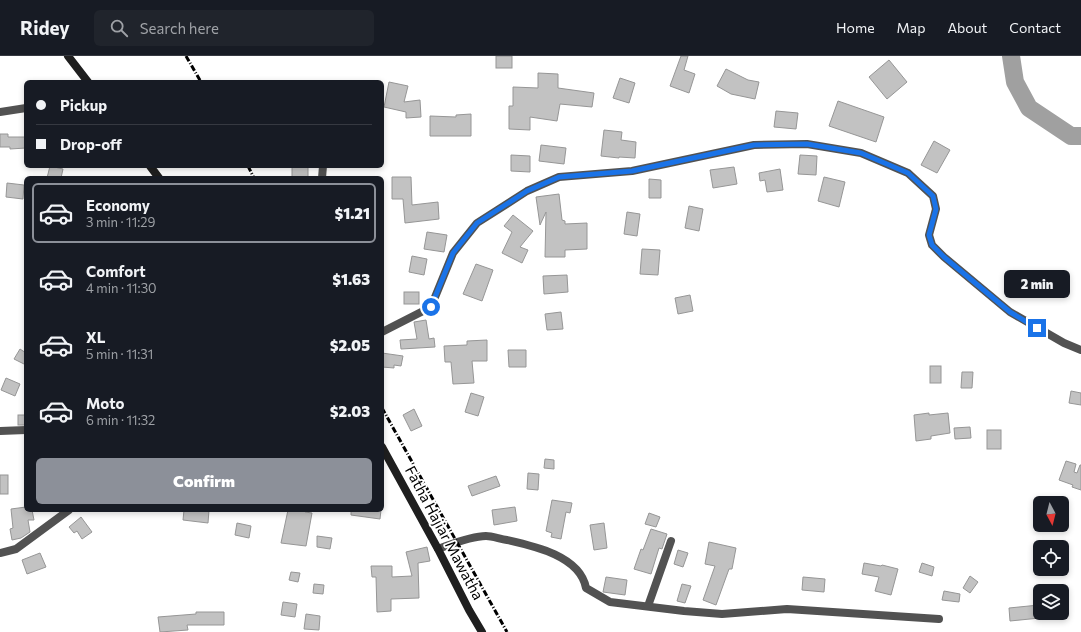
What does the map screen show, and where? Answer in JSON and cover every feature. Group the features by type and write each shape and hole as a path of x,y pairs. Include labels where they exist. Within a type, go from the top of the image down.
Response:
{"street":[{"path":"68,56 86,80"},
{"path":"0,112 24,108"},
{"path":"384,331 431,307 453,253 477,223 527,191 559,177 632,171 754,145 807,144 861,153 908,173 933,196 936,209 929,235 932,245 944,257 1010,312 1064,343 1081,350"},
{"path":"0,431 24,430"},
{"name":"Fatha Hajiar Mawatha","path":"384,451 482,632"},
{"path":"0,554 16,550 66,512"},
{"path":"438,549 457,542 486,536 522,543 559,555 576,568 585,581 586,588 610,602 684,612 722,614 787,609 939,619"},
{"path":"648,606 671,542"}],"building":[{"path":"496,56 512,56 512,68 496,68"},
{"path":"681,56 688,56 684,70 695,74 689,93 670,86"},
{"path":"889,60 907,82 887,99 869,77"},
{"path":"726,69 748,80 759,82 755,99 731,94 717,86"},
{"path":"538,73 558,74 558,88 594,93 592,107 560,104 557,121 530,117 530,130 509,129 509,106 513,106 513,87 538,88"},
{"path":"620,78 635,83 629,103 613,98"},
{"path":"389,82 408,86 404,102 420,100 421,117 406,118 406,112 384,107"},
{"path":"838,101 884,117 876,142 829,126"},
{"path":"776,111 798,113 796,129 774,127"},
{"path":"471,114 471,136 430,136 430,116 456,117 456,115"},
{"path":"604,130 622,132 621,140 636,142 635,158 601,156"},
{"path":"0,134 8,134 8,137 24,137 24,148 10,149 10,147 0,147"},
{"path":"934,141 950,150 937,173 921,165"},
{"path":"541,145 566,148 564,164 539,161"},
{"path":"511,155 530,156 530,172 511,171"},
{"path":"800,155 817,156 816,175 798,174"},
{"path":"734,167 737,184 713,188 710,170"},
{"path":"50,168 63,169 61,176 48,176"},
{"path":"292,168 308,168 308,176 292,176"},
{"path":"780,169 783,190 767,192 765,180 760,181 759,173"},
{"path":"392,177 411,177 412,205 438,202 439,219 405,223 403,199 392,199"},
{"path":"824,177 845,182 839,207 818,201"},
{"path":"649,179 661,180 661,198 649,198"},
{"path":"7,183 24,185 23,199 6,197"},
{"path":"559,194 562,220 565,221 565,224 587,223 587,249 565,250 565,257 545,257 546,212 540,225 536,197"},
{"path":"689,206 703,209 699,231 685,228"},
{"path":"627,212 640,214 637,236 624,234"},
{"path":"513,215 533,231 520,247 528,250 522,263 502,253 512,232 504,226"},
{"path":"427,232 447,235 444,252 424,249"},
{"path":"642,249 660,250 658,275 640,274"},
{"path":"412,256 427,259 424,275 409,272"},
{"path":"476,264 493,270 482,301 463,294"},
{"path":"567,275 568,292 544,294 543,276"},
{"path":"404,292 419,292 419,304 404,304"},
{"path":"690,295 693,311 678,314 675,298"},
{"path":"561,312 563,329 547,330 545,314"},
{"path":"426,320 429,339 434,338 435,347 401,349 400,340 417,339 414,322"},
{"path":"487,340 487,361 472,361 474,383 453,384 451,362 445,362 444,346 467,345 467,341"},
{"path":"20,349 24,352 24,364 14,359"},
{"path":"508,350 526,350 526,367 509,367"},
{"path":"384,353 403,356 401,366 394,365 394,368 384,367"},
{"path":"930,366 941,366 941,383 930,383"},
{"path":"962,372 973,372 972,388 961,388"},
{"path":"6,378 20,384 15,396 1,390"},
{"path":"1071,391 1081,393 1081,405 1069,403"},
{"path":"471,393 484,397 478,416 465,412"},
{"path":"414,409 422,426 411,431 403,415"},
{"path":"929,413 929,415 948,413 950,433 931,436 931,439 916,441 914,415"},
{"path":"18,415 24,415 24,425 18,425"},
{"path":"970,427 971,438 955,439 954,428"},
{"path":"987,430 1001,430 1001,449 987,449"},
{"path":"545,459 554,460 554,469 544,468"},
{"path":"1066,461 1076,464 1074,472 1077,473 1081,465 1081,490 1072,487 1073,485 1059,480"},
{"path":"528,473 539,474 538,490 527,489"},
{"path":"0,475 8,475 8,494 0,494"},
{"path":"496,476 500,486 472,496 468,486"},
{"path":"552,500 572,503 570,513 566,512 561,539 551,537 552,533 546,531"},
{"path":"24,507 24,512 32,512 34,520 28,520 30,532 21,538 12,540 10,529 13,528 11,509"},
{"path":"515,507 517,521 494,525 492,510"},
{"path":"184,512 209,512 208,523 183,520"},
{"path":"288,512 312,513 306,546 281,543"},
{"path":"351,512 381,512 380,519 351,515"},
{"path":"649,513 660,517 656,527 645,524"},
{"path":"81,517 92,532 82,539 77,531 74,533 69,527"},
{"path":"237,523 251,526 249,538 235,535"},
{"path":"604,523 607,548 594,550 590,525"},
{"path":"651,529 667,534 662,549 659,548 651,574 634,569 641,549 643,550"},
{"path":"317,536 332,538 330,549 317,547"},
{"path":"709,542 736,548 732,569 729,569 716,605 703,600 715,566 705,564"},
{"path":"427,547 430,561 418,563 419,598 391,599 391,611 377,612 376,577 372,577 371,566 392,566 392,577 412,576 406,552"},
{"path":"678,550 688,553 683,567 674,564"},
{"path":"40,553 46,567 27,574 22,560"},
{"path":"864,563 898,569 891,595 875,591 879,577 862,574"},
{"path":"922,563 934,567 932,576 919,572"},
{"path":"291,572 300,573 298,582 289,580"},
{"path":"970,576 978,582 970,593 963,588"},
{"path":"606,577 627,580 625,595 603,592"},
{"path":"803,577 825,579 824,592 802,590"},
{"path":"314,584 324,585 323,594 313,593"},
{"path":"682,584 691,586 685,603 677,601"},
{"path":"944,591 960,594 959,602 942,600"},
{"path":"283,602 297,604 295,617 281,615"},
{"path":"1033,606 1033,619 1010,621 1009,608"},
{"path":"196,612 224,612 224,625 187,625 188,630 160,632 158,617 196,614"},
{"path":"306,614 320,616 319,630 304,629"}],"waterway":[{"path":"1011,56 1015,82 1029,108 1071,136 1081,136"}],"railway":[{"path":"186,56 200,80"},
{"path":"249,168 253,176"},
{"path":"384,412 507,632"}],"route":[{"path":"431,307 453,253 477,223 527,191 559,177 632,171 754,145 807,144 861,153 908,173 933,196 936,209 929,235 932,245 944,257 1010,312 1037,328"}]}
